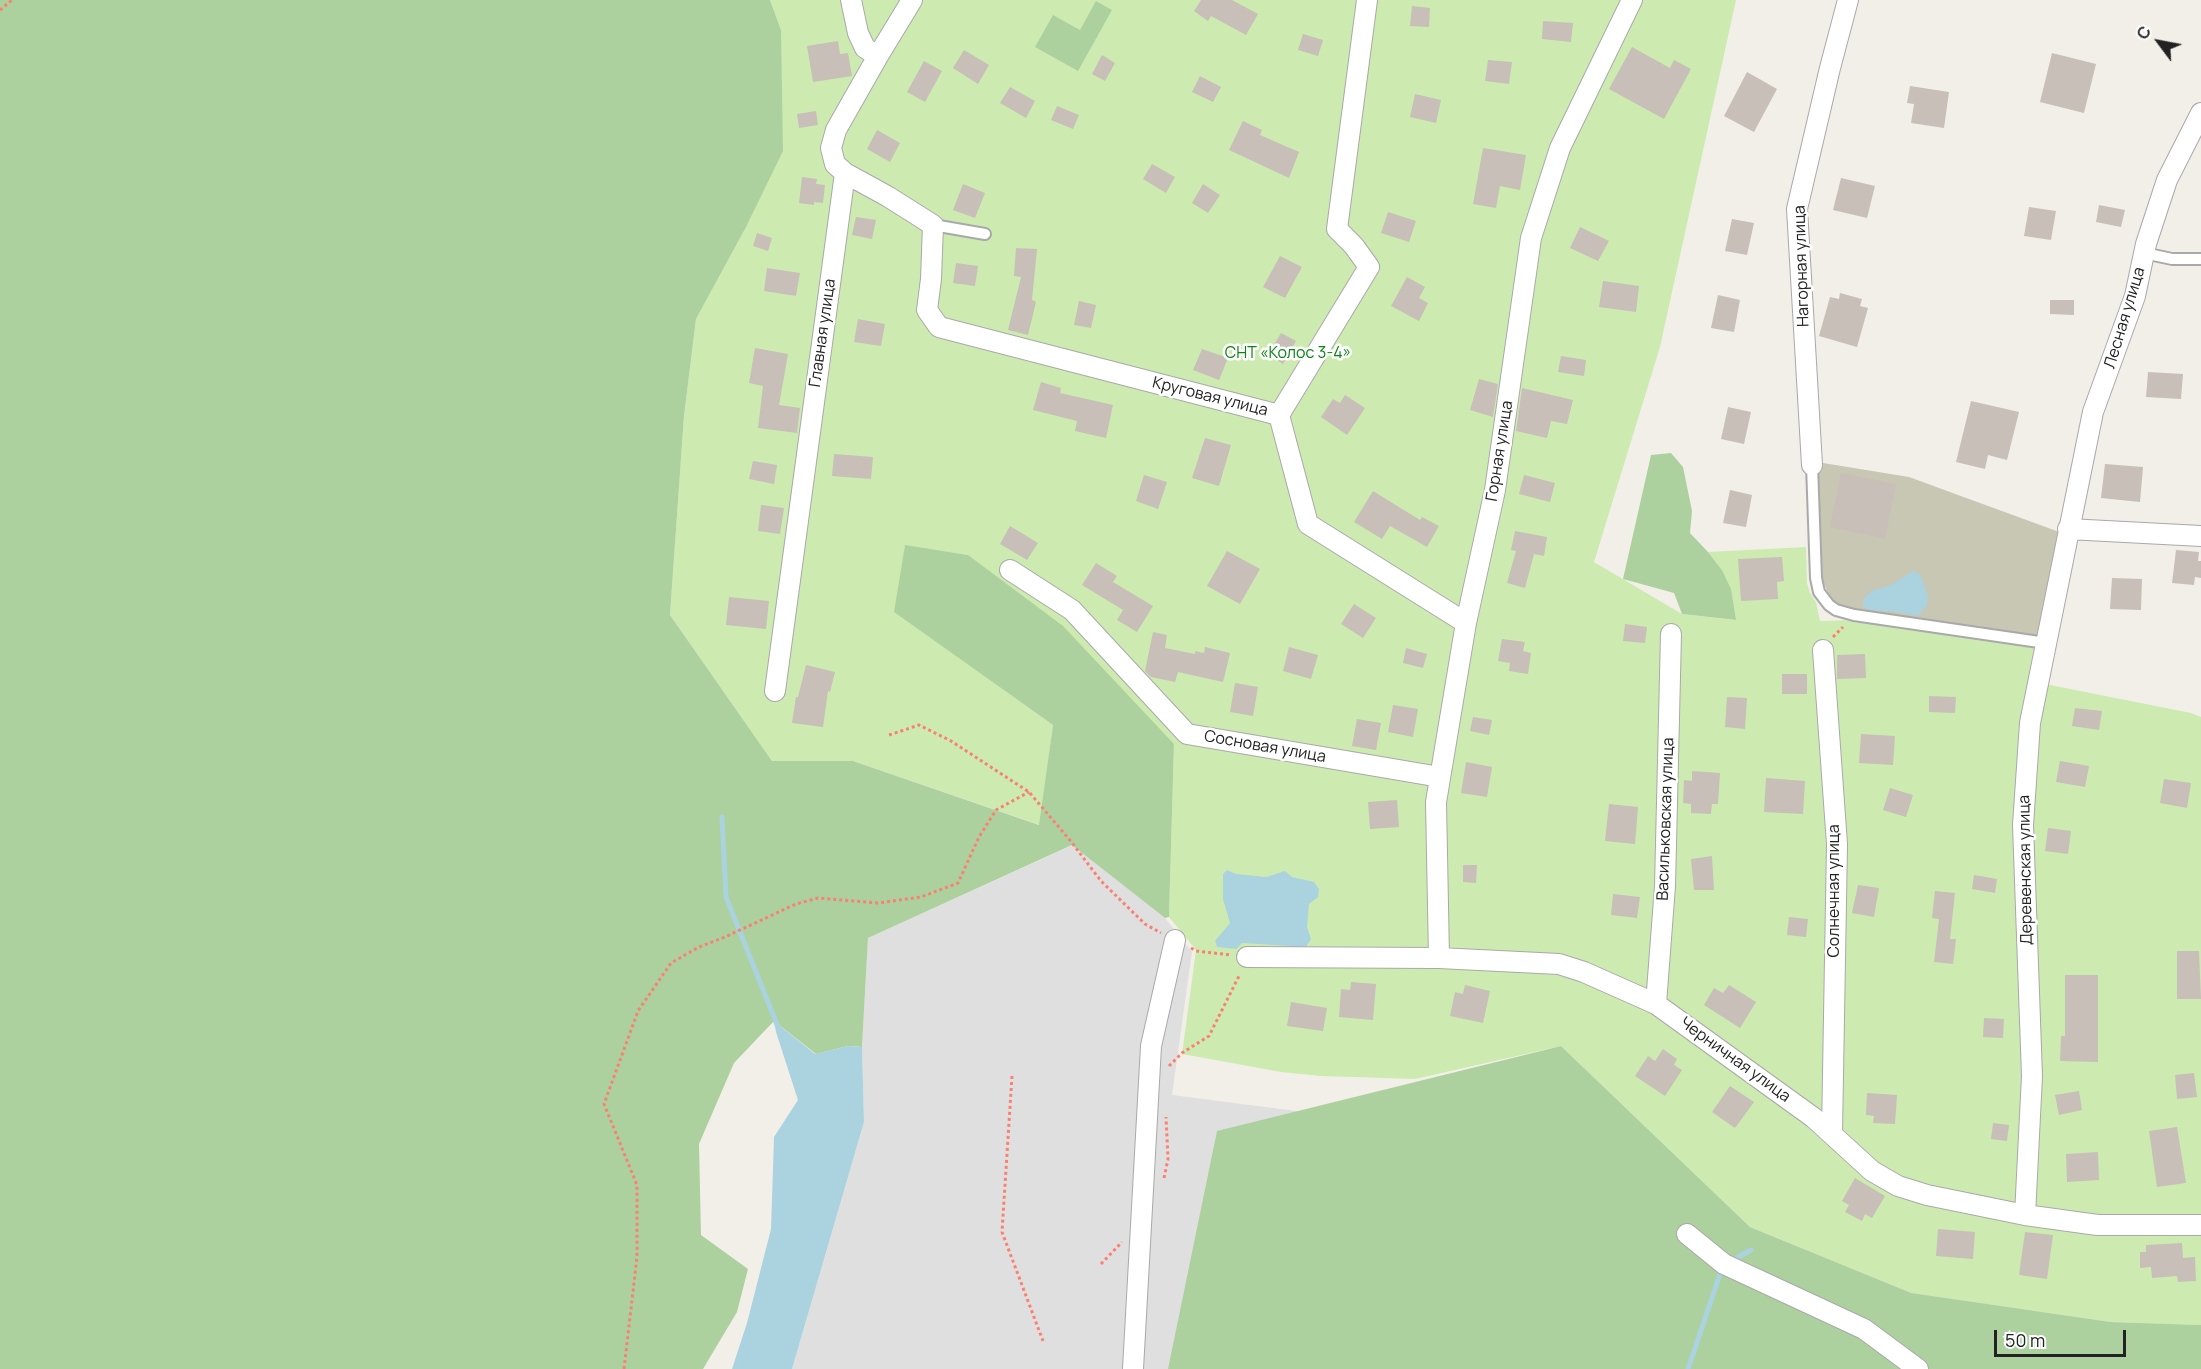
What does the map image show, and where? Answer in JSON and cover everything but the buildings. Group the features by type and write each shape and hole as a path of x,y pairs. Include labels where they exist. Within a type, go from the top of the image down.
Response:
{"street":[{"path":"851,0 858,33 865,48 878,56"},
{"path":"912,0 836,130 831,148 835,164 845,173 933,225"},
{"name":"Круговая улица","path":"933,225 931,279 927,310 939,327 1279,415 1369,267 1354,246 1337,229 1367,0"},
{"name":"Горная улица","path":"1439,958 1436,802 1466,623 1495,490 1531,238 1560,148 1632,0"},
{"name":"Нагорная улица","path":"1812,465 1797,209 1848,0"},
{"name":"Лесная улица","path":"2076,530 2094,412 2135,296 2144,253 2167,180 2201,113"},
{"name":"Главная улица","path":"775,691 845,173"},
{"path":"1279,415 1308,524 1466,623"},
{"path":"2076,530 2201,536"},
{"name":"Деревенская улица","path":"2025,1215 2032,1076 2023,825 2030,723 2046,643 2076,530"},
{"name":"Сосновая улица","path":"1010,570 1072,610 1187,734 1440,777"},
{"name":"Васильковская улица","path":"1656,1004 1665,886 1671,634"},
{"name":"Солнечная улица","path":"1823,650 1837,844 1832,1132"},
{"path":"1133,1369 1151,1046 1175,940"},
{"name":"Черничная улица","path":"1245,962 1439,958 1558,964 1584,972 1656,1004 1832,1132 1846,1149 1872,1171 1898,1186 1927,1195 2025,1215 2098,1225 2201,1225"},
{"path":"1687,1234 1724,1264 1864,1329 1918,1369"}],"lane":[{"path":"933,225 985,234"},
{"path":"2144,253 2172,259 2201,259"},
{"path":"1812,465 1816,578 1823,599 1836,610 2046,643"}],"path":[{"path":"0,10 12,0"},
{"path":"1823,650 1844,625 1844,613"},
{"path":"889,735 919,725 951,741 1029,792 1101,881 1145,924 1196,951 1245,962 1209,1036 1182,1053 1169,1065 1168,1076"},
{"path":"624,1369 637,1257 637,1185 604,1104 639,1011 670,963 699,947 796,904 818,898 878,903 921,897 958,883 979,837 996,810 1029,792"},
{"path":"1012,1076 1002,1232 1043,1341"},
{"path":"1162,1185 1168,1159 1166,1115"},
{"path":"1101,1264 1140,1224"}],"shaded area":[{"path":"1817,462 1909,477 2062,533 2042,638 1845,608 1836,604 1829,596 1822,578"},
{"path":"1073,845 1165,918 1192,952 1172,1095 1460,1132 1739,1231 2201,1356 2201,1369 792,1369 864,1122 862,1047 868,938"}],"green space":[{"path":"0,0 770,0 781,30 783,151 745,229 696,319 684,416 670,615 772,761 853,761 1039,825 1053,725 894,612 905,545 968,555 1063,626 1174,744 1169,917 1165,918 1072,845 868,938 862,1047 848,1046 816,1054 774,1021 734,1063 699,1144 701,1235 748,1269 737,1312 703,1369 0,1369"},
{"name":"СНТ «Колос 3-4»","path":"770,0 1736,0 1660,347 1594,562 1682,614 1735,620 1722,570 1708,552 1806,547 1807,583 1816,602 1820,621 1852,620 2037,646 2030,681 2191,713 2201,717 2201,1325 2111,1322 1911,1293 1750,1227 1561,1046 1415,1079 1321,1076 1281,1072 1182,1054 1196,950 1169,917 1174,744 968,555 905,546 895,612 1053,725 1040,825 853,761 772,761 670,615 684,416 696,319 745,229 781,30"},
{"path":"1096,1 1112,10 1078,71 1035,47 1053,15 1080,30"},
{"path":"1671,453 1683,467 1692,511 1690,533 1722,570 1731,589 1736,620 1682,614 1674,593 1623,579 1651,455"},
{"path":"1561,1046 1750,1227 1911,1293 2111,1322 2201,1325 2201,1369 1168,1369 1217,1131"}],"water":[{"path":"1913,571 1918,573 1922,579 1928,597 1927,605 1918,616 1868,610 1863,606 1863,600 1871,591 1891,585"},
{"path":"1227,870 1236,874 1266,877 1285,871 1292,877 1314,882 1319,889 1318,897 1309,904 1307,927 1311,939 1306,947 1242,943 1236,949 1217,947 1215,941 1230,923 1223,899 1223,874"},
{"path":"774,1021 815,1054 848,1046 862,1047 864,1122 792,1369 732,1369 747,1323 771,1229 774,1137 798,1100"}],"waterway":[{"path":"722,817 726,897 778,1027"},
{"path":"1731,1261 1751,1250"},
{"path":"1688,1369 1722,1268"}]}
